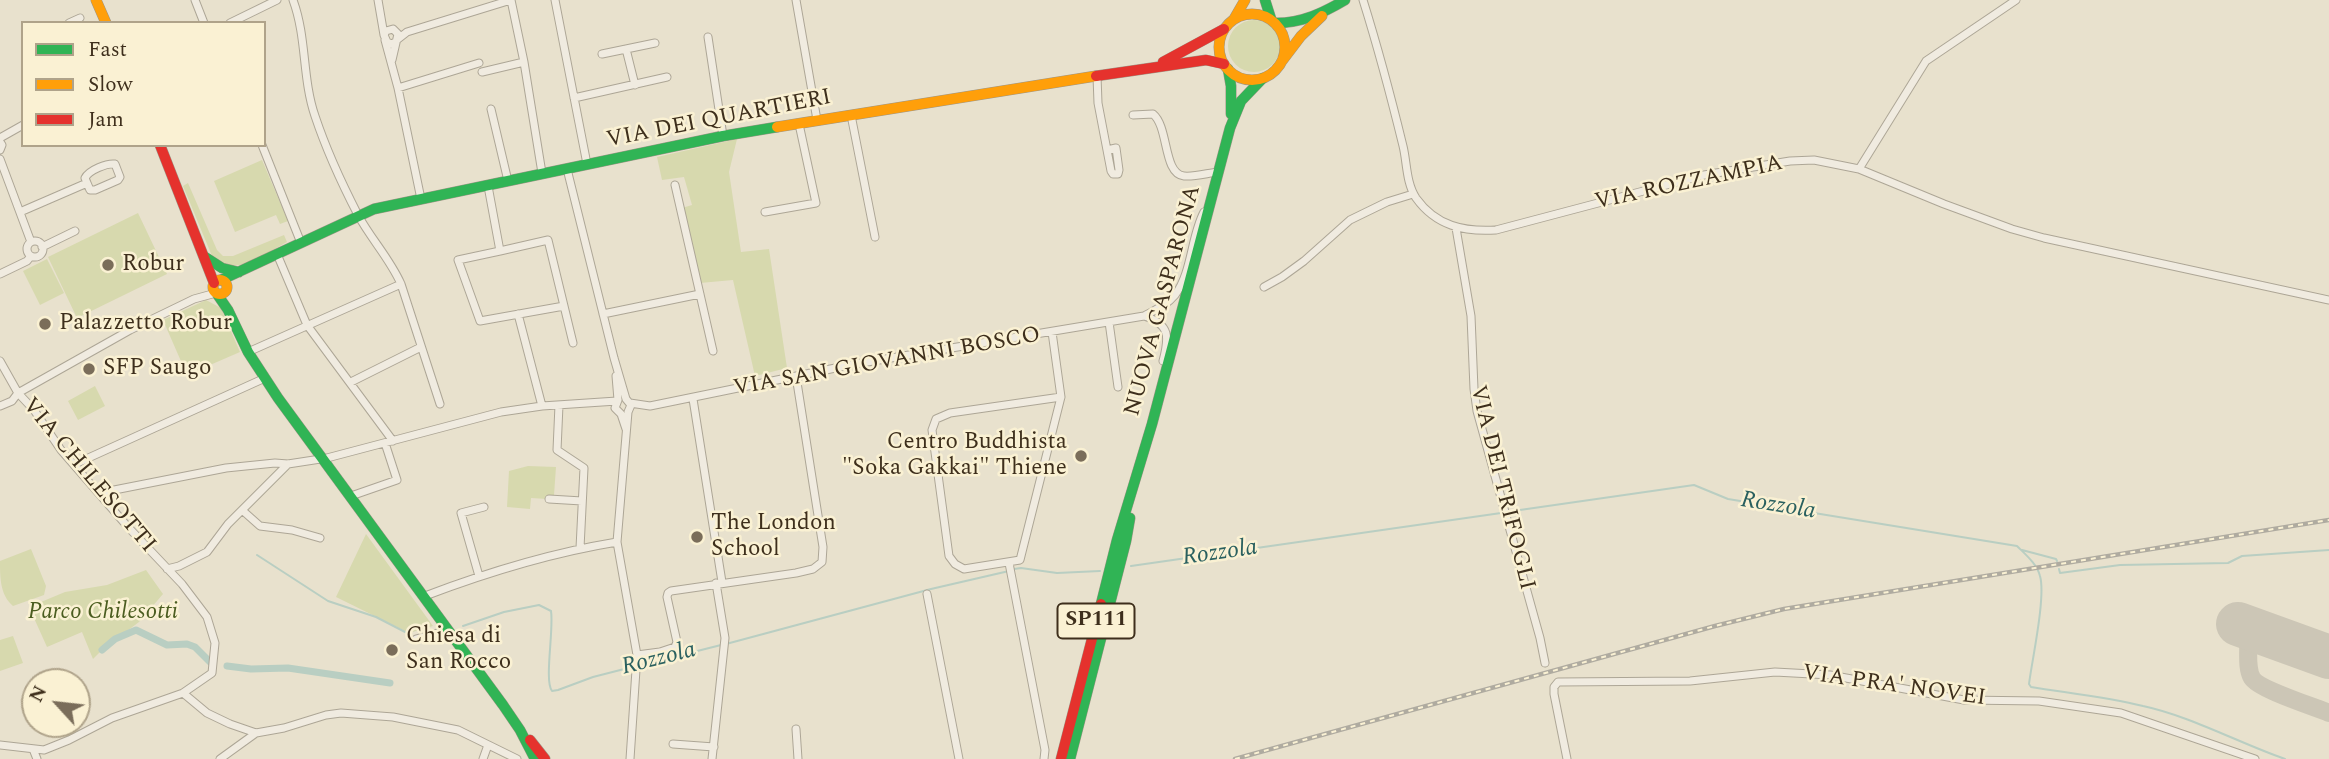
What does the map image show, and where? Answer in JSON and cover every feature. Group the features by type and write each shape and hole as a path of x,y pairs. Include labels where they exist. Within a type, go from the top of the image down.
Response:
{"main road":[{"path":"96,0 105,21"},
{"path":"1224,29 1234,19 1245,0"},
{"path":"1265,0 1285,41 1282,61"},
{"path":"1234,19 1253,14 1274,21 1305,20 1328,11 1345,0"},
{"name":"NUOVA GASPARONA","path":"1061,759 1230,128 1241,101 1263,78 1271,74 1301,36 1328,11"},
{"name":"VIA DEI QUARTIERI","path":"1152,67 1224,29"},
{"name":"NUOVA GASPARONA","path":"1224,29 1219,43 1232,96 1230,128"},
{"name":"VIA DEI QUARTIERI","path":"219,286 277,254 374,209 723,135 1152,67 1206,60 1226,67"},
{"path":"1226,67 1244,79 1263,78"},
{"path":"161,147 206,261 247,352 520,730 545,759"},
{"path":"206,261 241,272"},
{"name":"NUOVA GASPARONA","path":"1070,759 1126,541 1135,485"},
{"path":"520,730 534,759"}],"street":[{"path":"195,0 203,21"},
{"path":"234,21 277,0"},
{"path":"293,0 301,24 309,99 316,119 358,215 394,268 401,284 440,404"},
{"path":"377,0 421,199"},
{"path":"385,38 391,44 407,32 511,0 542,173"},
{"path":"555,0 587,164"},
{"path":"796,0 817,120"},
{"path":"1363,0 1398,124 1413,194 1433,214 1456,228"},
{"path":"1858,169 1926,61 2016,0"},
{"path":"381,16 393,30 397,41 391,64"},
{"path":"74,21 80,19"},
{"path":"385,38 386,31 407,32"},
{"path":"708,37 723,135"},
{"path":"602,54 655,43"},
{"path":"626,49 635,85"},
{"path":"398,88 480,68 524,62"},
{"path":"1097,76 1098,103 1107,150"},
{"path":"574,98 667,77"},
{"path":"491,109 508,181"},
{"path":"1133,115 1153,114 1160,119 1171,165 1179,174 1185,176 1218,172"},
{"path":"851,115 875,237"},
{"path":"765,212 816,203 799,124"},
{"path":"0,150 0,140 21,126"},
{"path":"263,147 301,243"},
{"path":"0,159 31,242 27,250 31,256"},
{"name":"VIA ROZZAMPIA","path":"1456,228 1496,230 1704,175 1790,161 1814,160 1858,169 2012,229 2329,300"},
{"path":"111,163 115,164 120,177 118,180 95,190 90,190 87,183 85,178 88,173 111,163"},
{"path":"567,169 614,358 626,430 617,542 637,662 630,759"},
{"path":"20,212 87,183"},
{"path":"676,185 713,351"},
{"path":"488,186 500,251"},
{"path":"1264,287 1304,261 1350,220 1387,202 1413,194"},
{"path":"1144,316 1175,295 1182,281 1200,220 1211,199"},
{"name":"VIA DEI TRIFOGLI","path":"1456,228 1471,316 1474,389 1502,506 1545,663"},
{"path":"42,247 75,231"},
{"path":"564,306 480,321 458,260 548,240 573,343"},
{"path":"31,242 38,242 42,247"},
{"path":"0,274 27,261 31,256 40,255 42,247"},
{"path":"277,254 307,325 393,441"},
{"path":"247,352 401,284"},
{"name":"VIA DEI QUARTIERI","path":"0,406 12,401 18,393 130,330 219,286"},
{"path":"603,314 700,294"},
{"path":"518,314 541,406"},
{"path":"1144,316 1156,320 1164,328 1168,341 1154,398 1152,424"},
{"name":"VIA SAN GIOVANNI BOSCO","path":"623,406 650,406 693,399 855,364 1144,316"},
{"path":"1109,322 1118,387"},
{"path":"1052,332 1061,397 1020,560 1010,568 964,569 955,564 949,556 932,430 936,419 950,413 1061,397"},
{"path":"351,382 421,347"},
{"name":"VIA CHILESOTTI","path":"0,361 18,393 34,410 61,450 182,584 207,617 215,643 212,673 183,693 151,702 44,750 33,749"},
{"path":"637,662 675,648 677,642 668,593 796,573 813,569 822,562 823,547 796,376"},
{"path":"75,464 265,378"},
{"path":"693,399 725,638 712,759"},
{"path":"99,493 226,468 288,464 322,458 502,412 596,401 623,406"},
{"path":"559,405 557,450 584,468 580,548"},
{"path":"351,496 397,480 384,443"},
{"path":"167,569 207,552 228,524 288,464"},
{"path":"550,499 582,501"},
{"path":"479,576 461,513 484,507"},
{"path":"242,510 260,526 292,530 320,538"},
{"path":"425,596 479,576 580,548 617,542"},
{"path":"1010,568 1045,750 1044,759"},
{"path":"927,594 959,759"},
{"path":"416,639 448,630"},
{"name":"VIA PRA' NOVEI","path":"1567,759 1553,694 1558,682 1690,681 1774,672 1830,675 1964,700 2039,701 2121,713 2255,759"},
{"path":"183,693 207,713 257,733"},
{"path":"220,759 257,733 341,713 393,717 458,730 517,759"},
{"path":"796,729 798,759"},
{"path":"673,744 713,747"},
{"path":"0,745 33,749 37,759"},
{"path":"483,759 488,745"}],"green space":[{"path":"1254,20 1264,22 1272,28 1278,36 1278,56 1272,64 1264,70 1254,72 1244,70 1236,64 1230,56 1228,46 1230,36 1236,28 1244,22"},
{"path":"737,139 729,172 741,252 769,249 787,368 755,376 733,280 700,283 682,208 692,205 684,177 662,180 657,157"},
{"path":"262,160 288,221 280,224 276,215 235,232 214,181"},
{"path":"188,183 217,250 223,256 233,256 284,235 287,242 250,262 231,265 221,262 212,256 183,186"},
{"name":"Robur","path":"138,213 167,274 77,318 48,257"},
{"path":"47,259 64,293 40,305 23,271"},
{"path":"206,300 221,308 240,352 187,375 163,320"},
{"path":"95,386 105,406 78,420 68,401"},
{"path":"528,466 556,467 554,495 547,495 547,499 531,498 530,509 507,507 509,471"},
{"path":"366,534 433,626 409,633 336,597"},
{"path":"31,549 46,586 44,595 13,606 3,591 0,561"},
{"name":"Parco Chilesotti","path":"146,570 163,594 139,622 114,638 93,659 82,632 47,647 29,607 65,592 107,585"},
{"path":"13,636 23,663 0,671 0,640"}],"waterway":[{"name":"Rozzola","path":"1506,512 1694,485 1728,499 2017,546 2036,568 2041,586 2040,613 2029,684 2031,687 2161,710 2285,759"},
{"name":"Rozzola","path":"1131,566 1501,513"},
{"path":"2022,550 2057,561"},
{"path":"2059,569 2060,573 2120,565 2228,563 2242,556 2329,550"},
{"name":"Rozzola","path":"257,555 328,601 376,617 409,634"},
{"name":"Rozzola","path":"1014,569 1057,573 1100,571"},
{"name":"Rozzola","path":"726,644 1009,571"},
{"name":"Rozzola","path":"463,626 504,612 539,605 551,611 549,677 552,691 632,667"},
{"path":"102,650 115,639 136,630 167,645 187,644 195,647 210,662"},
{"name":"Rozzola","path":"638,666 721,645"},
{"path":"227,666 251,669 288,668 390,683"}],"taxiway":[{"path":"2257,631 2248,639 2248,664 2252,678 2275,692 2329,713"}],"runway":[{"path":"2238,624 2329,657"}],"railway":[{"path":"1235,759 1784,609 2329,520"}],"traffic: fast":[{"path":"1265,0 1271,19"},
{"path":"1276,23 1312,16 1345,0"},
{"path":"1228,69 1231,114"},
{"path":"1101,604 1152,424 1230,128 1241,101 1263,78"},
{"path":"221,280 374,209 777,127"},
{"path":"205,257 222,268 239,272"},
{"path":"217,294 228,310 248,352 278,398 503,705 535,759"},
{"path":"1070,759 1130,518"}],"traffic: slow":[{"path":"96,0 105,21"},
{"path":"1234,19 1245,0"},
{"path":"1246,14 1258,14 1270,19 1280,29 1285,47 1283,60 1270,75 1258,80 1246,80 1234,75 1224,65 1219,53 1219,41 1224,29 1234,19 1246,14"},
{"path":"1282,61 1301,36 1322,16"},
{"path":"777,127 1096,76"},
{"path":"217,280 223,280 227,287 223,294 217,294 213,290 213,284 217,280"}],"traffic: jam":[{"path":"1163,62 1224,29"},
{"path":"1096,76 1206,60 1224,64"},
{"path":"161,147 214,283"},
{"path":"1061,759 1101,604"},
{"path":"530,740 545,759"}],"place":[{"name":"Robur","path":"108,265"},
{"name":"Palazzetto Robur","path":"45,324"},
{"name":"SFP Saugo","path":"89,369"},
{"name":"Centro Buddhista \"Soka Gakkai\" Thiene","path":"1081,456"},
{"name":"The London School","path":"697,537"},
{"name":"Chiesa di San Rocco","path":"392,650"}]}
